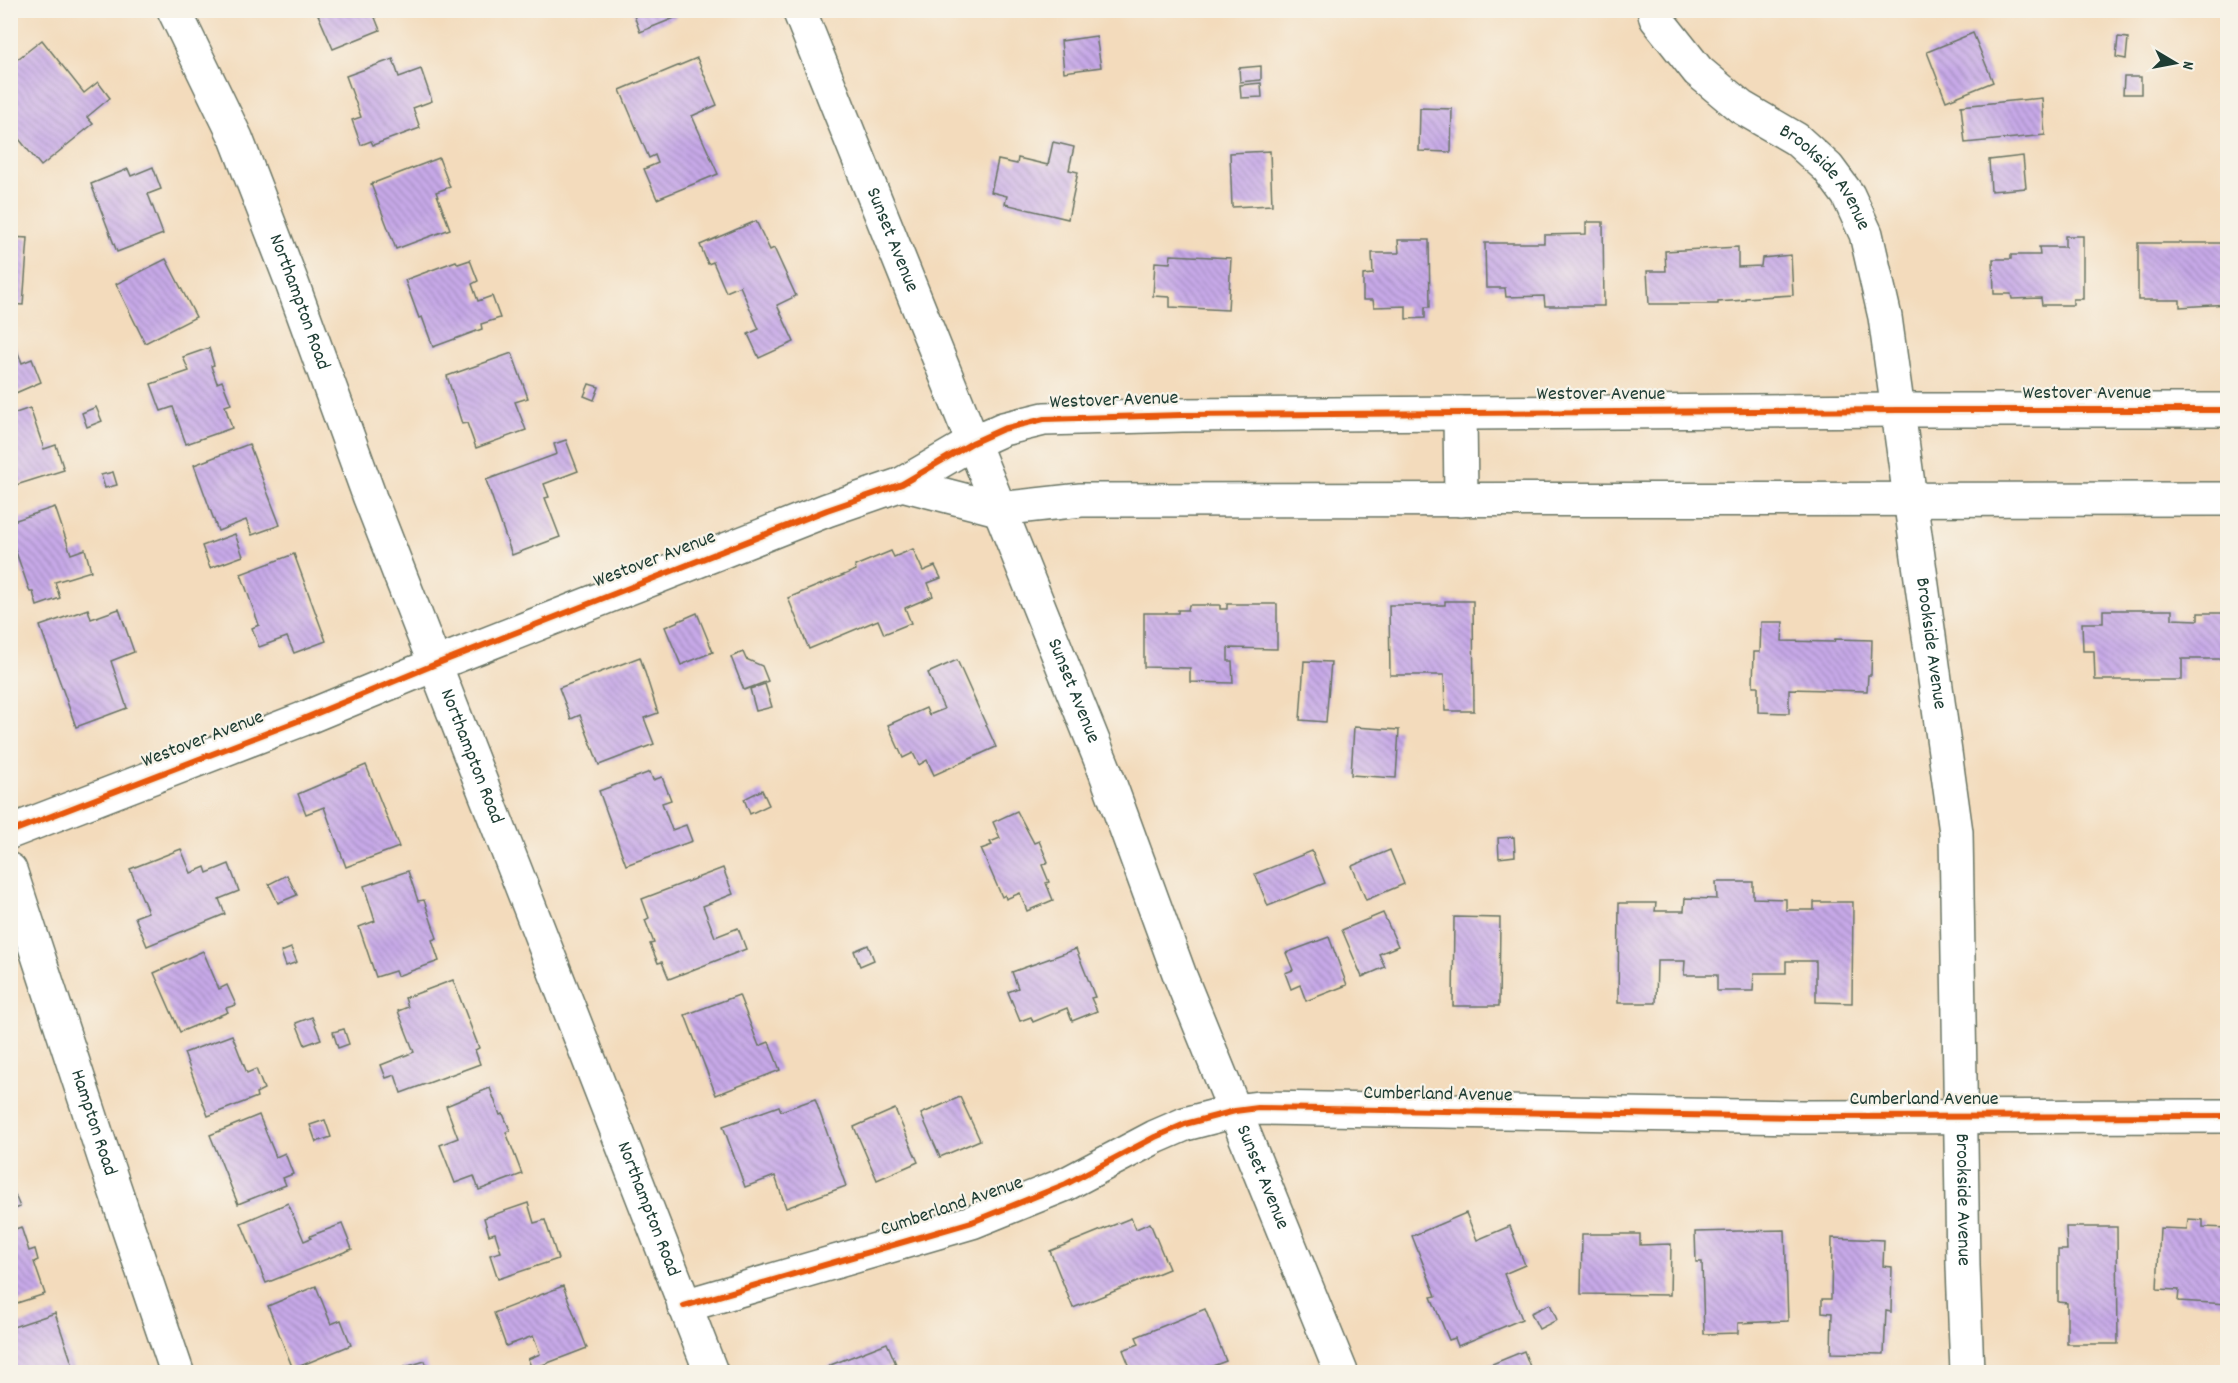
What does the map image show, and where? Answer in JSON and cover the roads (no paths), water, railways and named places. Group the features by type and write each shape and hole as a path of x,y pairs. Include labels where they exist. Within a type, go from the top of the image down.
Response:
{"street":[{"name":"Northampton Road","path":"174,10 236,138 292,283 370,498 711,1372"},
{"name":"Sunset Avenue","path":"799,10 1105,771 1180,976 1341,1372"},
{"name":"Brookside Avenue","path":"1654,10 1656,18 1698,71 1741,107 1796,139 1828,168 1848,195 1866,234 1878,286 1885,317 1956,832 1963,1266 1968,1372"},
{"name":"Westover Avenue","path":"10,831 303,720 436,664 827,510 902,484 972,443 1003,429 1044,419 1182,415 2228,410"},
{"path":"1460,413 1461,500"},
{"path":"902,484 998,509 1081,500 2228,500"},
{"name":"Hampton Road","path":"10,870 177,1372"},
{"name":"Cumberland Avenue","path":"684,1306 972,1222 1066,1184 1155,1137 1185,1124 1235,1111 1258,1108 1802,1117 2228,1116"}]}
